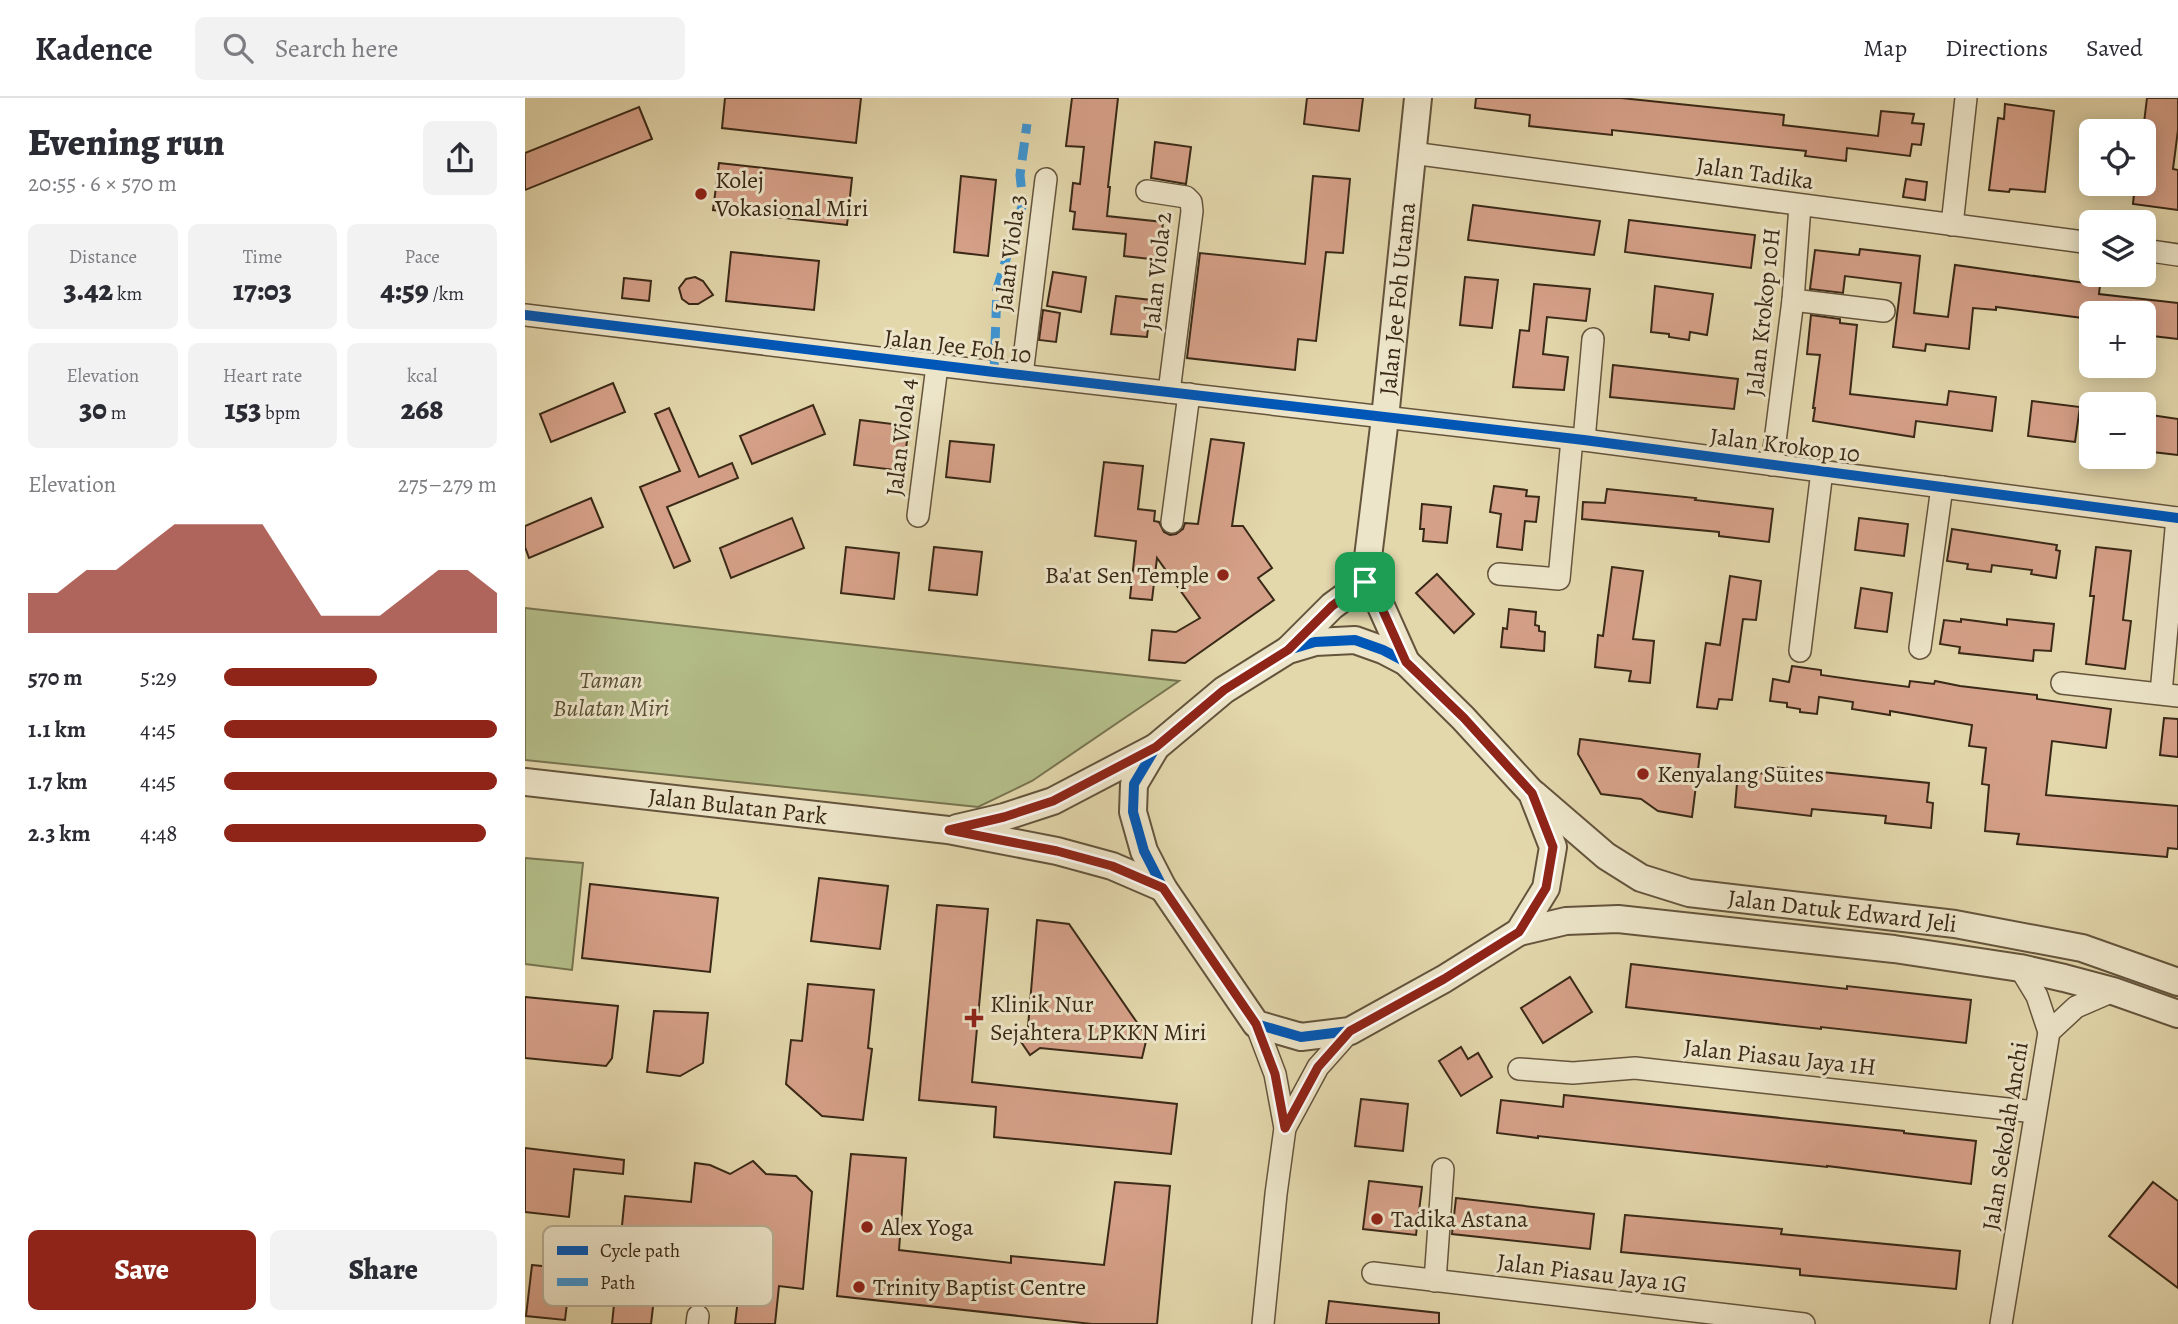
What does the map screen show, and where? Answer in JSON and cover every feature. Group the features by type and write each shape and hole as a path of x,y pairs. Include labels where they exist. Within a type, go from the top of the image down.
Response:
{"street":[{"name":"Jalan Jee Foh Utama","path":"1365,582 1418,98"},
{"path":"1952,225 1966,98"},
{"name":"Jalan Tadika","path":"1412,153 2079,241"},
{"name":"Jalan Viola 3","path":"1022,375 1045,179"},
{"name":"Jalan Viola 2","path":"1147,191 1186,197 1191,202 1179,393"},
{"name":"Jalan Krokop 10H","path":"1772,466 1793,300 1800,206"},
{"path":"2156,252 2178,255"},
{"path":"1793,300 1884,311"},
{"name":"Jalan Jee Foh 10","path":"525,315 1385,418"},
{"path":"1499,574 1559,579 1593,339"},
{"name":"Jalan Viola 4","path":"918,516 937,366"},
{"path":"1172,522 1179,393"},
{"name":"Jalan Krokop 10","path":"1385,418 1578,440 2178,518"},
{"path":"1800,651 1822,471"},
{"path":"1920,648 1941,487"},
{"path":"2062,683 2169,695 2178,518"},
{"path":"949,830 1004,817 1053,801 1156,747 1224,690 1288,650 1332,606 1365,582 1376,595 1406,662"},
{"path":"1285,1128 1318,1067 1350,1031 1444,979 1519,932 1546,888 1553,847 1532,793 1464,718 1406,662 1355,640 1315,642 1288,650"},
{"path":"1156,747 1134,784 1133,812 1144,851 1163,888 1256,1024 1275,1074 1285,1128 1262,1324"},
{"name":"Jalan Bulatan Park","path":"525,782 949,830 1057,851 1112,866 1163,888"},
{"name":"Jalan Datuk Edward Jeli","path":"1532,793 1606,856 1641,878 1689,893 1955,924 2082,948 2178,982"},
{"name":"Jalan Datuk Edward Jeli","path":"1519,932 1566,921 1618,919 1894,949 2020,968 2113,991 2178,1014"},
{"path":"2020,968 2038,996 2049,1032"},
{"name":"Jalan Sekolah Anchi","path":"2001,1324 2049,1032 2076,1007 2113,991"},
{"path":"1256,1024 1301,1037 1350,1031"},
{"name":"Jalan Piasau Jaya 1H","path":"1519,1069 1573,1073 1635,1068 2035,1112"},
{"path":"1435,1281 1443,1169"},
{"name":"Jalan Piasau Jaya 1G","path":"1373,1273 1804,1324"}],"green space":[{"name":"Taman Bulatan Miri","path":"525,608 1179,681 1032,781 978,807 525,760"},
{"path":"525,858 583,863 572,970 525,964"}],"building":[{"path":"725,98 861,98 856,143 722,128"},
{"path":"1072,98 1118,98 1107,216 1163,222 1159,260 1124,256 1126,234 1073,229 1075,212 1070,211 1073,183 1080,184 1084,147 1066,146"},
{"path":"1307,98 1363,98 1359,131 1304,124"},
{"path":"1476,98 1621,98 1784,115 1783,125 1878,136 1881,111 1914,114 1912,123 1924,124 1921,145 1912,144 1910,156 1847,148 1846,161 1805,156 1806,151 1612,130 1612,135 1529,126 1530,115 1475,108"},
{"path":"2147,98 2178,98 2178,130 2173,169 2178,170 2178,210 2133,204 2134,196 2156,196 2156,119 2144,119"},
{"path":"2005,104 2054,111 2045,192 1989,190 1998,118 2004,119"},
{"path":"639,107 652,139 525,190 525,153"},
{"path":"1155,142 1191,147 1186,184 1151,178"},
{"path":"719,163 852,178 847,225 713,210"},
{"path":"961,176 996,180 988,256 954,252"},
{"path":"1313,176 1350,179 1343,253 1326,252 1316,341 1298,339 1295,370 1187,358 1200,253 1305,264"},
{"path":"1906,179 1927,182 1925,200 1903,197"},
{"path":"1473,205 1600,221 1594,255 1468,240"},
{"path":"1629,220 1755,235 1751,268 1625,252"},
{"path":"1860,249 1920,256 1914,313 1948,317 1955,265 2079,282 2079,287 2100,287 2099,294 2178,303 2178,339 2156,336 2156,301 2079,301 2079,317 1996,307 1996,310 1973,308 1969,349 1926,344 1925,351 1893,347 1901,283 1845,276 1843,293 1810,289 1815,250 1859,255"},
{"path":"731,252 819,261 814,310 726,301"},
{"path":"1053,272 1086,277 1081,312 1047,306"},
{"path":"695,277 703,281 713,295 698,304 689,304 682,299 679,288 686,279"},
{"path":"1465,277 1498,280 1492,328 1460,325"},
{"path":"624,278 651,281 649,301 622,298"},
{"path":"1534,284 1590,289 1586,321 1547,317 1543,354 1568,357 1564,390 1513,387 1520,330 1529,331"},
{"path":"1655,286 1713,294 1707,335 1690,332 1689,340 1651,332"},
{"path":"1116,296 1151,300 1147,337 1111,334"},
{"path":"1043,310 1060,313 1056,342 1039,340"},
{"path":"1811,315 1840,319 1840,323 1857,325 1850,394 1947,405 1949,391 1996,397 1992,431 1916,421 1914,437 1813,421 1820,355 1807,354"},
{"path":"1613,365 1738,379 1734,409 1610,397"},
{"path":"613,383 625,412 551,442 540,414"},
{"path":"2032,401 2079,407 2075,442 2028,436"},
{"path":"813,405 825,434 752,464 740,436"},
{"path":"669,408 699,477 732,463 738,478 667,507 690,561 674,568 640,487 680,471 655,414"},
{"path":"2156,416 2178,419 2178,455 2156,452"},
{"path":"860,420 909,426 903,471 854,465"},
{"path":"1211,439 1244,443 1232,526 1243,526 1272,568 1258,578 1274,600 1185,663 1149,660 1152,630 1176,632 1200,618 1157,558 1152,600 1130,598 1136,541 1095,536 1104,462 1143,466 1138,509 1155,511 1154,521 1159,522 1164,532 1176,534 1183,529 1185,523 1198,524"},
{"path":"950,441 994,445 990,482 946,477"},
{"path":"1494,486 1527,490 1526,496 1539,497 1536,522 1525,521 1522,550 1497,547 1501,514 1490,512"},
{"path":"1607,489 1773,509 1769,542 1719,536 1719,532 1582,519 1583,502 1605,503"},
{"path":"591,498 603,527 529,558 525,547 525,526"},
{"path":"1422,504 1451,507 1447,543 1423,541 1424,529 1420,529"},
{"path":"792,518 804,548 731,578 720,548"},
{"path":"1859,518 1908,524 1904,556 1855,550"},
{"path":"1952,529 2057,545 2056,550 2060,551 2056,578 2031,574 2032,570 1992,565 1991,572 1967,569 1968,564 1947,561"},
{"path":"846,547 899,553 894,599 841,593"},
{"path":"934,547 982,552 977,595 929,590"},
{"path":"2096,547 2131,551 2123,620 2131,621 2125,669 2086,664 2094,596 2090,596"},
{"path":"1612,567 1643,571 1633,639 1654,641 1650,683 1629,681 1631,671 1595,667 1598,635 1603,636"},
{"path":"1437,574 1474,614 1454,633 1416,593"},
{"path":"1730,576 1761,581 1756,620 1743,619 1732,700 1719,699 1717,709 1697,707 1706,643 1720,645"},
{"path":"1861,588 1892,593 1887,632 1855,628"},
{"path":"1509,609 1536,612 1535,625 1539,626 1539,631 1545,632 1544,651 1501,647 1503,628 1507,629"},
{"path":"1961,619 2007,625 2007,619 2054,624 2051,651 2034,650 2033,661 1959,653 1960,647 1940,644 1944,620 1961,622"},
{"path":"1792,666 1821,670 1821,675 1856,680 1909,687 1910,681 1934,684 1935,681 2037,695 2037,699 2111,709 2106,748 2052,741 2046,795 2178,806 2178,849 2168,848 2167,857 2017,844 2019,834 1985,831 1989,785 1982,784 1986,748 1969,746 1972,725 1890,711 1890,715 1852,709 1853,702 1819,697 1817,714 1800,712 1800,709 1787,707 1787,703 1770,701 1773,679 1789,682"},
{"path":"2164,718 2178,719 2178,757 2160,755"},
{"name":"Kenyalang Suites","path":"1580,739 1700,754 1692,817 1658,811 1641,799 1601,794 1578,754"},
{"path":"1773,767 1929,783 1927,802 1933,803 1931,828 1885,823 1886,816 1812,809 1811,816 1735,807 1738,772 1772,774"},
{"path":"819,878 888,886 880,949 811,941"},
{"path":"590,884 718,898 710,972 582,958"},
{"path":"937,905 988,909 972,1082 1177,1104 1171,1154 994,1137 996,1107 919,1100"},
{"path":"1037,920 1069,924 1147,1037 1142,1058 1040,1048 1030,1055 1017,1036 1028,1027"},
{"path":"1631,964 1847,989 1847,986 1971,1000 1966,1043 1626,1007"},
{"path":"1570,977 1592,1012 1543,1043 1521,1008"},
{"path":"808,984 874,990 868,1048 872,1049 863,1120 822,1116 786,1084 791,1040 802,1041"},
{"path":"525,997 618,1006 612,1058 606,1066 525,1058"},
{"path":"654,1011 708,1013 703,1063 680,1076 647,1072"},
{"path":"1461,1047 1468,1059 1478,1053 1492,1077 1461,1096 1439,1061"},
{"path":"1564,1095 1976,1141 1971,1184 1827,1166 1497,1133 1501,1100 1563,1107"},
{"path":"1361,1099 1408,1104 1403,1151 1355,1146"},
{"path":"525,1148 624,1160 623,1174 574,1169 569,1217 525,1212"},
{"path":"851,1154 906,1158 899,1250 1011,1263 1011,1256 1104,1265 1115,1182 1170,1186 1157,1324 1092,1324 837,1296"},
{"path":"753,1161 766,1174 796,1176 812,1192 803,1289 779,1286 775,1324 735,1324 737,1306 773,1306 773,1226 622,1226 625,1196 691,1202 695,1163 710,1165 730,1174"},
{"path":"1369,1181 1422,1187 1416,1235 1363,1229"},
{"path":"2153,1182 2178,1201 2178,1288 2109,1236"},
{"path":"1456,1198 1594,1214 1590,1249 1452,1234"},
{"path":"1625,1215 1782,1229 1781,1234 1960,1251 1956,1289 1800,1275 1800,1269 1621,1252"},
{"path":"532,1265 543,1266 543,1306 567,1306 565,1320 526,1316"},
{"path":"1329,1301 1439,1313 1439,1324 1326,1324"},
{"path":"614,1306 653,1306 651,1324 612,1324"}],"marked path":[{"path":"994,372 997,289 1023,203 1020,175 1027,124"}],"cycle path":[{"path":"525,315 1584,440 2178,518"},
{"path":"1355,640 1406,662 1463,718 1532,793 1553,847 1546,888 1519,932 1444,979 1350,1031 1301,1037 1256,1024 1163,888 1144,851 1133,812 1134,784 1156,747 1224,690 1288,650 1315,642 1355,640"}],"place":[{"name":"Kolej Vokasional Miri","path":"701,194"},
{"name":"Ba'at Sen Temple","path":"1223,575"},
{"name":"Kenyalang Suites","path":"1643,774"},
{"name":"Klinik Nur Sejahtera LPKKN Miri","path":"974,1018"},
{"name":"Tadika Astana","path":"1377,1219"},
{"name":"Alex Yoga","path":"867,1227"},
{"name":"Trinity Baptist Centre","path":"859,1287"}],"route":[{"path":"1365,582 1376,595 1406,662 1464,718 1532,793 1553,847 1546,888 1519,932 1444,979 1350,1031 1318,1067 1285,1128 1275,1074 1256,1024 1163,888 1112,866 1057,851 949,830 1004,817 1053,801 1156,747 1224,690 1288,650 1332,606 1365,582"}]}
